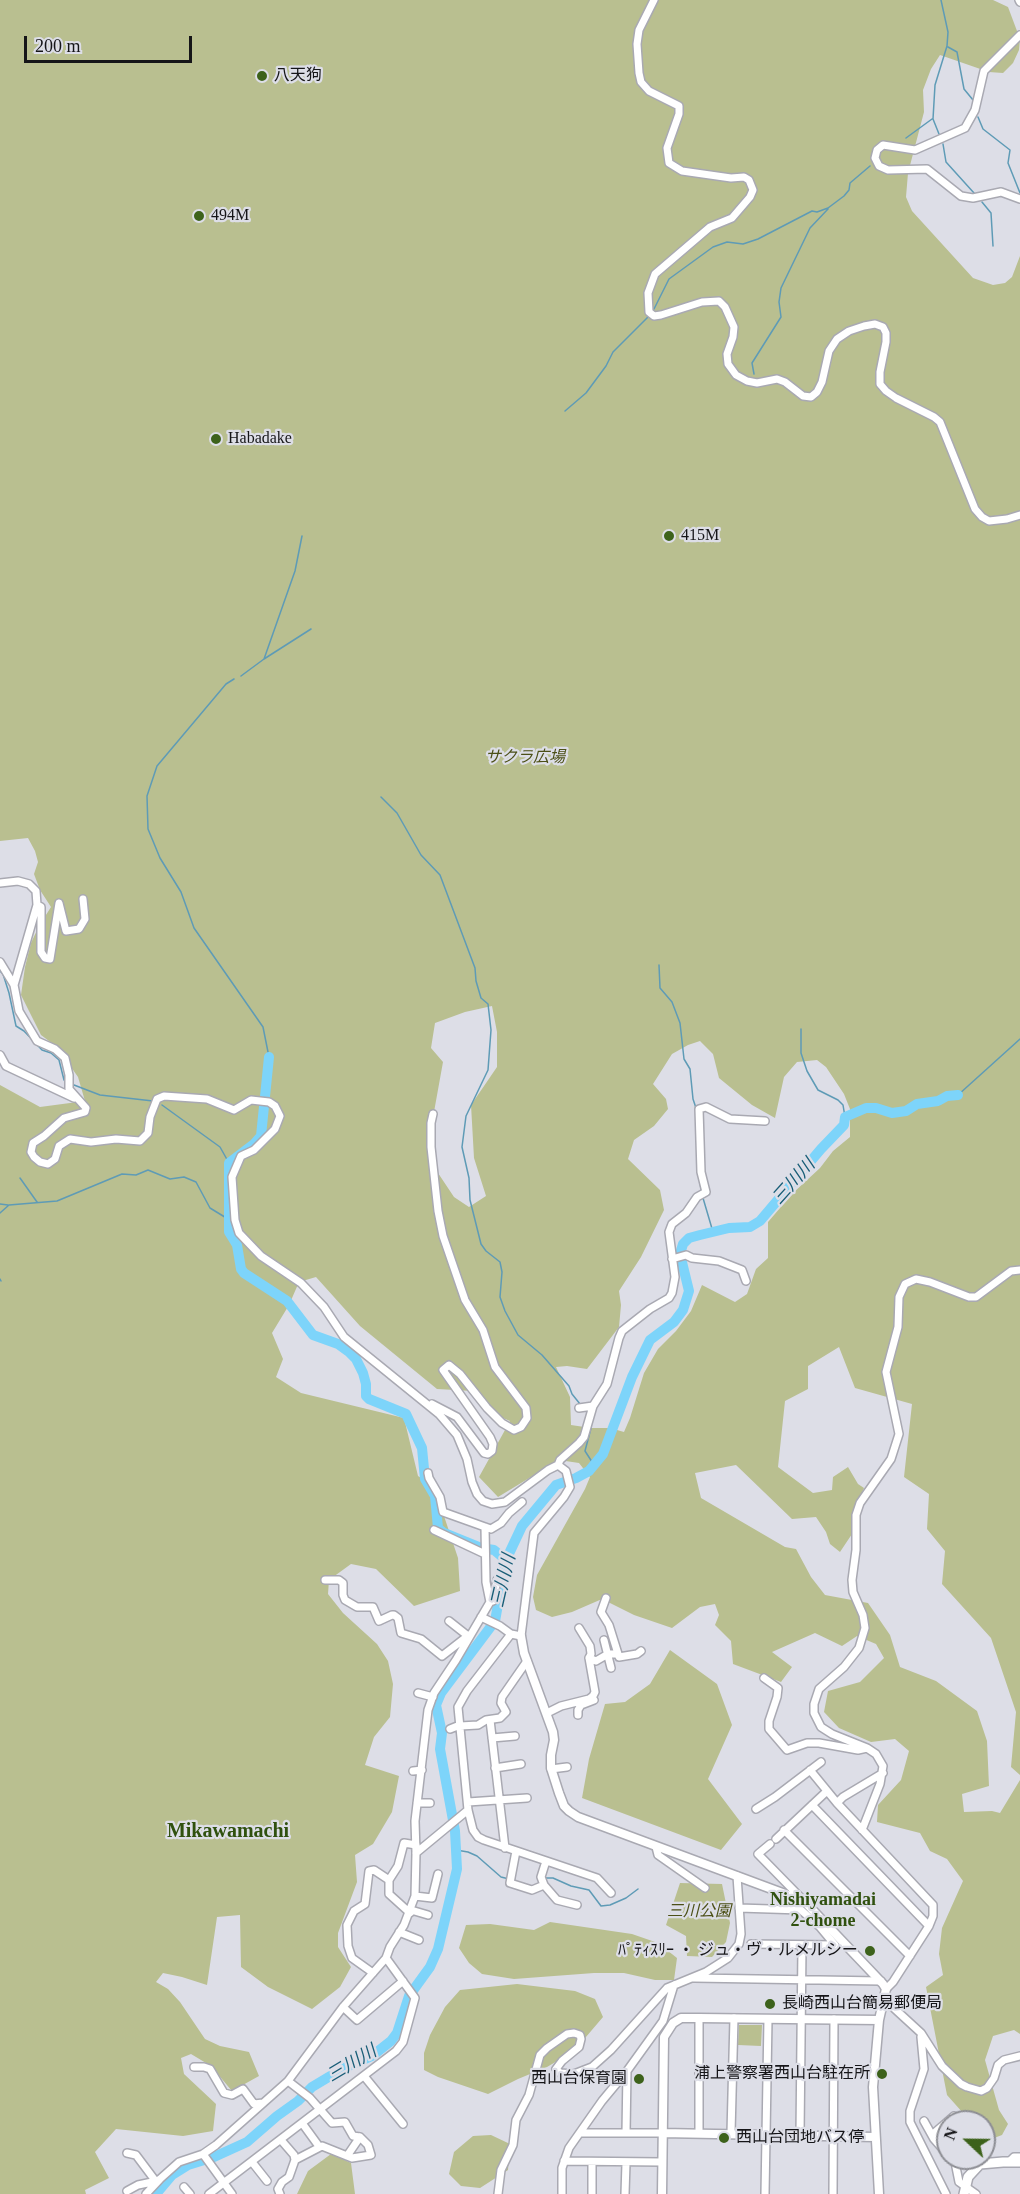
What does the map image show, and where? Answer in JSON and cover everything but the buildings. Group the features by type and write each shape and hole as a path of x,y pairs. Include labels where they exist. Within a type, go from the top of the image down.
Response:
{"main road":[{"path":"964,2191 968,2177 980,2164 1020,2162"}],"street":[{"path":"654,0 639,30 637,44 639,73 641,82 649,91 679,106 679,114 667,148 669,163 682,171 731,178 744,177 749,180 753,190 750,197 732,218 710,227 655,274 648,293 649,312 654,316 661,315 702,303 719,301 725,307 734,327 727,354 728,364 736,375 757,383 777,379 785,382 803,396 811,397 818,392 829,351 837,339 849,331 864,326 875,324 883,327 886,342 880,384 896,398 928,413 940,422 966,489 982,518 989,521 1007,519 1020,514"},
{"path":"1020,34 984,71 975,110 965,128 915,150 883,145 877,150 875,158 879,166 888,170 927,169 961,196 973,198 1001,192 1020,199"},
{"path":"0,883 18,881 28,884 36,891 37,905 14,985"},
{"path":"37,905 41,907 41,952 45,958 50,959 59,903 66,931 79,929 85,919 83,899"},
{"path":"0,962 14,985 19,1011 37,1041 55,1049 65,1058 69,1089 86,1108 85,1112 64,1118 33,1143 31,1152 40,1162 48,1164 55,1159 59,1146 70,1139 91,1142 116,1139 140,1141 148,1133 150,1117 157,1099 164,1096 207,1099 234,1110 251,1100 257,1100 269,1102 279,1110 280,1122 275,1130 254,1150 241,1156 232,1177 235,1220 239,1233 261,1256 301,1283 324,1307 344,1337 428,1404 457,1435 477,1494 483,1501 492,1504 505,1502 548,1470 558,1466 560,1460 584,1437 588,1421 586,1407 607,1384 622,1331 650,1309 669,1298 672,1293 675,1277 674,1258 669,1240 672,1224 686,1212 697,1197 706,1192 701,1172 699,1109 706,1107 729,1119 765,1121"},
{"path":"0,1055 6,1066 78,1100"},
{"path":"428,1404 434,1404 457,1417 479,1448 488,1454 492,1450 493,1444 490,1437 443,1370 448,1365 460,1374 502,1423 514,1430 524,1424 527,1418 526,1408 495,1367 483,1330 465,1300 443,1236 431,1147 430,1123 433,1114"},
{"path":"674,1258 686,1255 692,1258 719,1261 742,1270 746,1281"},
{"path":"862,1830 883,1773 883,1766 879,1758 867,1748 821,1727 814,1713 814,1704 819,1689 844,1666 859,1648 865,1628 863,1615 853,1592 852,1580 856,1550 856,1515 860,1503 891,1459 899,1434 886,1372 898,1327 899,1297 905,1284 916,1279 969,1297 976,1297 1011,1271 1020,1270"},
{"path":"558,1466 566,1471 570,1487 534,1533 521,1636 527,1661 547,1713 554,1740 550,1755 551,1769 564,1806 578,1817 804,1901"},
{"path":"428,1473 440,1497 443,1512 491,1529 501,1523 522,1502"},
{"path":"485,1527 486,1582 490,1602"},
{"path":"434,1530 485,1553"},
{"path":"325,1580 339,1580 343,1583 345,1600 357,1607 373,1607 379,1621 394,1615 398,1618 401,1633 421,1639 442,1656 470,1635"},
{"path":"146,2194 155,2180 179,2162 203,2155 222,2141 288,2081 343,2007 386,1958 410,1911 415,1896 415,1821 428,1710 433,1697 470,1635 484,1619 490,1602 493,1600 497,1580"},
{"path":"606,1598 601,1614 609,1625 619,1657 638,1654 641,1651"},
{"path":"484,1619 500,1626 512,1635 521,1636"},
{"path":"449,1621 470,1635"},
{"path":"578,1715 578,1710 582,1705 596,1699 589,1658 590,1646 579,1628"},
{"path":"512,1635 460,1701 458,1707 468,1806 473,1830 478,1837 505,1848 597,1878 611,1893"},
{"path":"604,1640 611,1668"},
{"path":"589,1658 596,1661 607,1655 618,1654"},
{"path":"450,1729 478,1725 500,1718 506,1712 501,1703 502,1697 527,1661"},
{"path":"764,1678 778,1688 769,1721 769,1730 787,1750 807,1743 858,1750 867,1748"},
{"path":"547,1713 574,1701 589,1699 595,1692"},
{"path":"418,1693 433,1697"},
{"path":"490,1720 505,1848"},
{"path":"492,1738 515,1736"},
{"path":"756,1809 820,1762"},
{"path":"495,1767 521,1764"},
{"path":"551,1769 567,1767"},
{"path":"413,1771 422,1770"},
{"path":"810,1770 837,1803 933,1905 933,1916 929,1926 893,1983 886,1989 879,2020 873,2086 879,2194"},
{"path":"837,1803 883,1773"},
{"path":"827,1791 758,1854 881,1981 886,1989"},
{"path":"416,1849 446,1828 468,1806 527,1798"},
{"path":"417,1803 430,1803"},
{"path":"812,1805 929,1926"},
{"path":"784,1830 910,1956"},
{"path":"416,1849 404,1843 398,1866 389,1880 389,1894 410,1911 428,1915"},
{"path":"656,1847 658,1855 705,1888"},
{"path":"516,1851 510,1879 532,1890 542,1881 546,1861"},
{"path":"373,1973 352,1958 348,1946 347,1925 354,1911 366,1904 368,1876 371,1869 389,1880"},
{"path":"415,1896 432,1898 438,1874"},
{"path":"498,2194 501,2170 513,2145 516,2120 529,2095 540,2055 567,2034 574,2033 580,2035 579,2047 556,2069 560,2073 574,2074 592,2067 611,2050 668,1988 723,1962 734,1952 741,1934 737,1876"},
{"path":"542,1881 557,1900 577,1905"},
{"path":"739,1908 801,1910 820,1927 835,1946 751,1944"},
{"path":"399,1932 419,1940"},
{"path":"800,2135 802,1946"},
{"path":"208,2194 364,2076 396,2051 403,2042 415,1998 386,1958"},
{"path":"691,1978 881,1981"},
{"path":"343,2007 357,2020 405,1984"},
{"path":"662,2194 664,2037 674,1985"},
{"path":"884,1999 921,2033 942,2066 961,2084 974,2090 981,2091 991,2085 1001,2062 1020,2056"},
{"path":"561,2194 564,2161 569,2148 602,2101 666,2024 681,2018 879,2020"},
{"path":"699,2018 699,2133"},
{"path":"731,2133 734,2018"},
{"path":"765,2194 768,2019"},
{"path":"833,2194 834,2019"},
{"path":"921,2033 924,2069 910,2110 910,2122 946,2194"},
{"path":"194,2067 210,2069 224,2093 228,2095 243,2089 254,2104 263,2103"},
{"path":"626,2133 627,2071"},
{"path":"364,2076 403,2124"},
{"path":"288,2081 310,2098 332,2123 345,2122 352,2136 360,2137 368,2145 371,2156 352,2158 322,2146 295,2160"},
{"path":"924,2121 936,2140"},
{"path":"302,2123 318,2145"},
{"path":"932,2135 936,2132"},
{"path":"579,2133 731,2133 875,2138"},
{"path":"347,2156 360,2137"},
{"path":"280,2194 278,2189 289,2177 295,2160 294,2155 281,2140"},
{"path":"127,2153 136,2155 155,2180"},
{"path":"203,2155 232,2194"},
{"path":"1009,2162 1014,2157 1020,2157"},
{"path":"564,2161 662,2162"},
{"path":"252,2162 267,2181"},
{"path":"592,2162 592,2194"},
{"path":"626,2163 626,2194"},
{"path":"956,2170 958,2182 964,2191 976,2194"},
{"path":"127,2191 155,2180"},
{"path":"184,2187 190,2194"}],"green space":[{"name":"サクラ広場","path":"0,0 993,0 1008,7 1020,39 1019,50 1013,63 1003,73 989,72 940,55 931,69 923,90 924,112 908,173 906,197 912,211 973,278 993,285 1005,283 1012,277 1020,256 1020,1775 1011,1767 1016,1712 991,1638 942,1584 945,1551 927,1529 929,1494 904,1477 912,1404 855,1388 839,1347 808,1366 808,1389 785,1401 778,1467 813,1493 832,1490 833,1477 848,1467 858,1484 864,1488 855,1509 852,1534 840,1552 830,1544 826,1532 816,1517 792,1519 736,1465 695,1473 701,1498 785,1547 796,1549 811,1577 825,1595 868,1603 890,1635 900,1667 936,1681 977,1711 987,1741 989,1786 962,1794 964,1812 1000,1813 1020,1780 1020,2034 1014,2030 993,2036 985,2060 999,2110 1008,2124 1002,2135 996,2137 996,2110 960,2110 947,2095 926,1987 943,1975 939,1954 942,1928 963,1881 947,1859 930,1851 920,1833 877,1822 878,1805 901,1780 909,1751 895,1739 871,1742 839,1728 824,1712 828,1691 860,1682 884,1658 876,1644 857,1636 842,1646 815,1633 772,1652 792,1667 781,1682 733,1664 731,1641 715,1625 719,1615 715,1604 700,1607 672,1628 634,1615 602,1599 572,1612 552,1617 536,1610 533,1597 537,1575 590,1477 579,1463 559,1460 498,1497 479,1477 510,1421 484,1410 473,1391 437,1389 360,1326 316,1277 299,1282 289,1305 272,1333 283,1359 276,1377 301,1393 404,1418 418,1476 434,1486 458,1558 460,1591 414,1606 376,1569 351,1564 329,1580 328,1594 343,1613 377,1644 388,1661 393,1684 390,1717 374,1737 365,1765 399,1776 392,1812 373,1844 355,1855 357,1882 338,1933 338,1947 351,1967 340,1987 312,2009 268,1987 241,1967 240,1915 217,1917 207,1985 163,1973 156,1982 168,1989 180,2002 205,2039 220,2046 249,2052 259,2076 232,2091 211,2066 191,2054 181,2058 184,2074 216,2104 213,2131 183,2136 116,2129 95,2152 109,2178 85,2190 86,2194 0,2194 0,1085 40,1107 85,1101 78,1077 71,1067 69,1056 41,1035 21,995 31,943 51,907 40,890 34,874 38,862 28,838 0,841","holes":["492,1006 497,1032 497,1067 471,1105 474,1158 486,1196 469,1207 454,1197 436,1170 430,1134 443,1062 431,1048 435,1023 465,1012","700,1041 713,1054 719,1078 752,1105 775,1118 784,1077 797,1062 817,1060 826,1067 844,1094 850,1109 850,1137 833,1151 820,1168 793,1193 768,1222 768,1258 756,1269 747,1294 735,1302 702,1285 691,1311 658,1349 644,1373 624,1432 610,1428 571,1425 570,1397 556,1367 587,1369 619,1327 621,1305 619,1291 641,1257 664,1210 660,1190 628,1159 634,1140 654,1126 668,1109 666,1099 653,1084 672,1054 688,1045"]},
{"path":"670,1650 717,1684 732,1725 708,1779 742,1824 721,1850 582,1798 589,1759 605,1704 625,1702 650,1684"},
{"name":"三川公園","path":"680,1883 722,1884 730,1923 726,1942 712,1957 687,1956 686,1936 666,1925"},
{"path":"550,1922 632,1934 658,1943 677,1958 674,1980 655,1980 624,1973 514,1979 482,1974 469,1963 459,1948 466,1925 490,1924 534,1930"},
{"path":"517,1984 575,1991 595,1999 603,2017 574,2051 547,2067 488,2094 424,2070 424,2053 430,2035 445,2007 460,1990"},
{"path":"739,2025 762,2025 761,2046 738,2045"},
{"path":"491,2135 510,2144 508,2170 480,2188 461,2186 449,2174 454,2152 473,2136"},
{"path":"331,2154 351,2163 355,2194 297,2194 308,2171"}],"waterway":[{"path":"939,134 933,119 935,85 947,46 948,32 941,0"},
{"path":"948,47 957,52 964,89 973,100"},
{"path":"978,117 983,129 1010,150 1008,163 1020,193"},
{"path":"906,138 932,119"},
{"path":"943,144 946,162 974,193"},
{"path":"654,309 669,279 713,247 727,242 743,244 758,239 812,211 817,212 828,208 844,196 849,190 850,183 870,166"},
{"path":"982,202 991,213 993,246"},
{"path":"754,374 752,363 781,317 779,302 781,288 810,228 828,209"},
{"path":"565,411 586,393 606,366 613,352 648,317"},
{"path":"241,676 264,659 295,571 302,536"},
{"path":"264,659 311,629"},
{"path":"234,679 226,684 157,766 147,796 148,829 160,858 181,892 194,928 263,1027 269,1057"},
{"path":"381,797 397,813 421,855 440,875 475,968 481,998 488,1004 491,1030 488,1070 466,1116 462,1147 469,1178 470,1200 481,1244 500,1262 502,1272 500,1297 518,1335 542,1355 569,1386 580,1404"},
{"path":"659,965 660,988 672,1002 680,1023 684,1059 690,1069 696,1108"},
{"path":"0,971 9,993 16,1026 42,1050 51,1053 59,1060 64,1080"},
{"path":"801,1029 801,1053 807,1071 818,1090 843,1105 845,1117"},
{"path":"958,1095 1020,1039"},
{"path":"269,1057 261,1136 229,1163 229,1232 237,1245 241,1269 287,1301 313,1335 338,1344 356,1359 363,1373 366,1396 369,1399 406,1414 422,1448 425,1479 435,1496 438,1528 444,1533 481,1548 494,1550 506,1560"},
{"path":"74,1085 100,1095 153,1101"},
{"name":"三川川","path":"156,2194 172,2175 188,2165 214,2157 247,2142 312,2087 342,2069 372,2056 391,2041 397,2033 409,1996 430,1967 438,1949 457,1869 455,1831 440,1749 442,1733 436,1705 441,1693 495,1621 506,1560 522,1526 556,1485 589,1471 603,1454 632,1377 650,1340 674,1322 683,1310 689,1291 680,1254 683,1244 689,1238 729,1228 750,1227 760,1221 844,1125 845,1117 866,1108 876,1108 892,1113 906,1111 917,1104 958,1095"},
{"path":"162,1105 220,1147 229,1163"},
{"path":"0,1213 9,1205 57,1201 122,1174 136,1175 148,1170 170,1179 184,1177 196,1182 210,1208 228,1219"},
{"path":"699,1175 701,1189"},
{"path":"20,1178 37,1202"},
{"path":"703,1198 713,1232"},
{"path":"0,1204 8,1205"},
{"path":"590,1425 585,1451 594,1465"},
{"path":"456,1850 477,1856 501,1877 509,1879"},
{"path":"545,1878 553,1878 571,1886 589,1890 601,1906 626,1898 638,1889"}],"place":[{"name":"八天狗","path":"262,76"},
{"name":"494M","path":"199,216"},
{"name":"Habadake","path":"216,439"},
{"name":"415M","path":"669,536"},
{"name":"ﾊﾟﾃｨｽﾘｰ ・ ジュ・ヴ・ルメルシー","path":"870,1951"},
{"name":"長崎西山台簡易郵便局","path":"770,2004"},
{"name":"浦上警察署西山台駐在所","path":"882,2074"},
{"name":"西山台保育園","path":"639,2079"},
{"name":"西山台団地バス停","path":"724,2138"}],"district":[{"name":"Mikawamachi","path":"228,1832"},
{"name":"Nishiyamadai 2-chome","path":"823,1910"}]}
